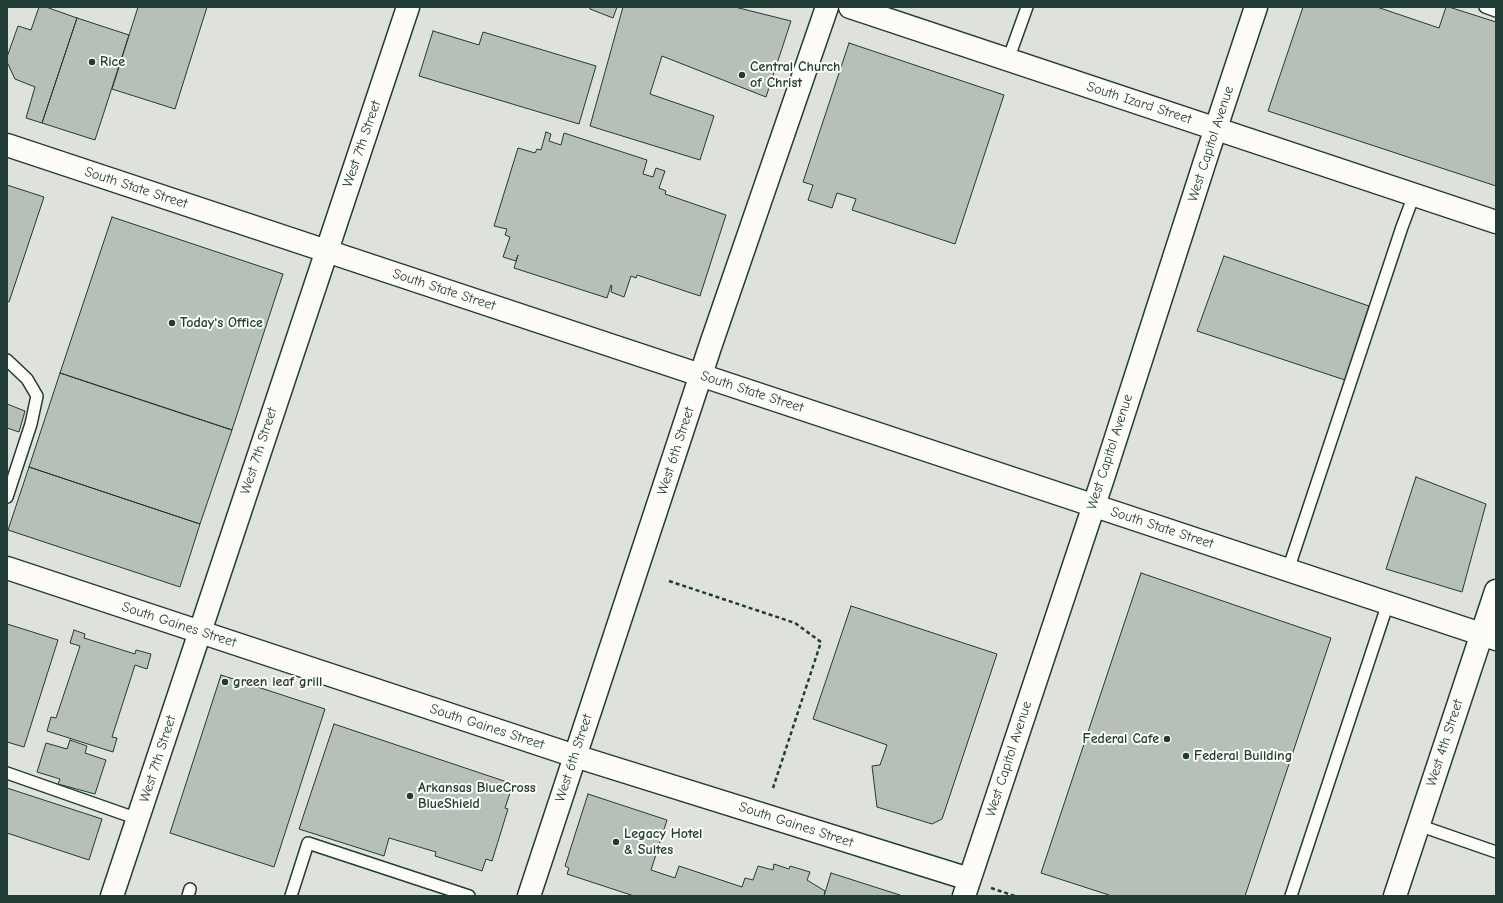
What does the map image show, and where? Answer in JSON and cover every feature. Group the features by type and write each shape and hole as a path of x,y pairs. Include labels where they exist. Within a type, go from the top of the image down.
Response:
{"street":[{"name":"West 7th Street","path":"112,896 408,7"},
{"name":"West 6th Street","path":"529,896 701,375 827,7"},
{"name":"South Izard Street","path":"850,7 1414,196 1496,222"},
{"name":"West Capitol Avenue","path":"966,888 1256,7"},
{"name":"South State Street","path":"7,145 1489,637"},
{"name":"South Gaines Street","path":"7,568 575,756 966,888"},
{"name":"West 4th Street","path":"1395,896 1418,825 1489,637 1496,591"}],"lane":[{"path":"1008,60 1027,7"},
{"path":"1485,7 1496,11"},
{"path":"1288,570 1399,235 1414,196"},
{"path":"7,360 27,379 37,396 31,424 7,497"},
{"path":"1291,896 1388,603"},
{"path":"7,774 138,819"},
{"path":"1418,825 1496,852"},
{"path":"291,896 308,843 468,896"}],"path":[{"path":"669,581 795,622 821,642 772,788"}],"shaded area":[{"path":"7,7 1496,7 1496,896 7,896"}],"building":[{"path":"39,7 46,7 77,18 42,123 26,118 35,87 15,79 7,62 7,57 18,26 31,30"},
{"path":"138,7 207,7 175,109 112,89"},
{"path":"590,7 617,7 613,18 590,9"},
{"name":"Central Church of Christ","path":"623,7 735,7 791,21 766,97 662,56 650,94 714,116 700,160 590,126"},
{"path":"1303,7 1377,7 1439,28 1446,7 1449,7 1496,22 1496,186 1268,111"},
{"name":"Rice","path":"77,18 129,35 95,140 42,123"},
{"path":"433,31 479,45 483,32 596,66 579,124 419,76"},
{"path":"849,43 1004,95 955,244 852,210 856,199 837,193 832,208 808,200 813,185 803,182"},
{"path":"546,132 551,134 549,141 561,145 564,133 647,160 643,174 653,177 656,168 665,171 659,188 666,191 665,194 726,215 700,296 637,275 636,278 631,276 624,297 611,292 611,285 607,298 514,268 518,255 516,261 503,257 510,237 505,235 507,229 494,226 518,148 535,153 537,149 541,150"},
{"path":"7,185 44,197 9,302 7,301"},
{"name":"Today's Office","path":"112,217 283,274 232,430 60,373"},
{"path":"1224,256 1369,306 1345,380 1197,331"},
{"path":"60,373 232,430 200,524 29,467"},
{"path":"7,404 25,411 19,432 7,428"},
{"path":"29,467 200,524 180,587 8,530"},
{"path":"1416,477 1486,504 1462,592 1386,569"},
{"name":"Federal Building","path":"1141,573 1331,638 1245,896 1112,896 1041,873"},
{"path":"851,606 997,654 942,819 932,824 877,807 872,766 880,765 887,745 813,719"},
{"path":"7,624 58,640 24,747 7,742"},
{"path":"74,630 85,634 84,638 135,654 136,650 151,654 147,669 135,665 112,737 117,738 113,752 47,731 51,717 56,718 80,646 70,643"},
{"path":"221,675 325,709 274,867 170,833"},
{"name":"Arkansas BlueCross BlueShield","path":"334,724 513,784 505,808 508,809 492,861 486,859 482,871 435,856 436,852 389,838 384,856 299,829"},
{"path":"70,740 87,746 85,753 106,760 95,794 58,784 60,779 37,772 46,743 67,749"},
{"path":"7,788 102,819 89,860 7,833"},
{"name":"Legacy Hotel & Suites","path":"588,794 667,820 651,870 675,878 679,866 742,887 745,878 753,880 758,866 773,870 774,864 789,869 790,866 810,872 807,880 825,891 824,896 634,896 567,874 569,868 565,866"},
{"path":"831,873 903,896 824,896"}],"place":[{"name":"Rice","path":"92,62"},
{"name":"Central Church of Christ","path":"742,75"},
{"name":"Today's Office","path":"172,323"},
{"name":"green leaf grill","path":"225,682"},
{"name":"Federal Cafe","path":"1167,739"},
{"name":"Federal Building","path":"1186,756"},
{"name":"Arkansas BlueCross BlueShield","path":"410,796"},
{"name":"Legacy Hotel & Suites","path":"616,842"}]}
